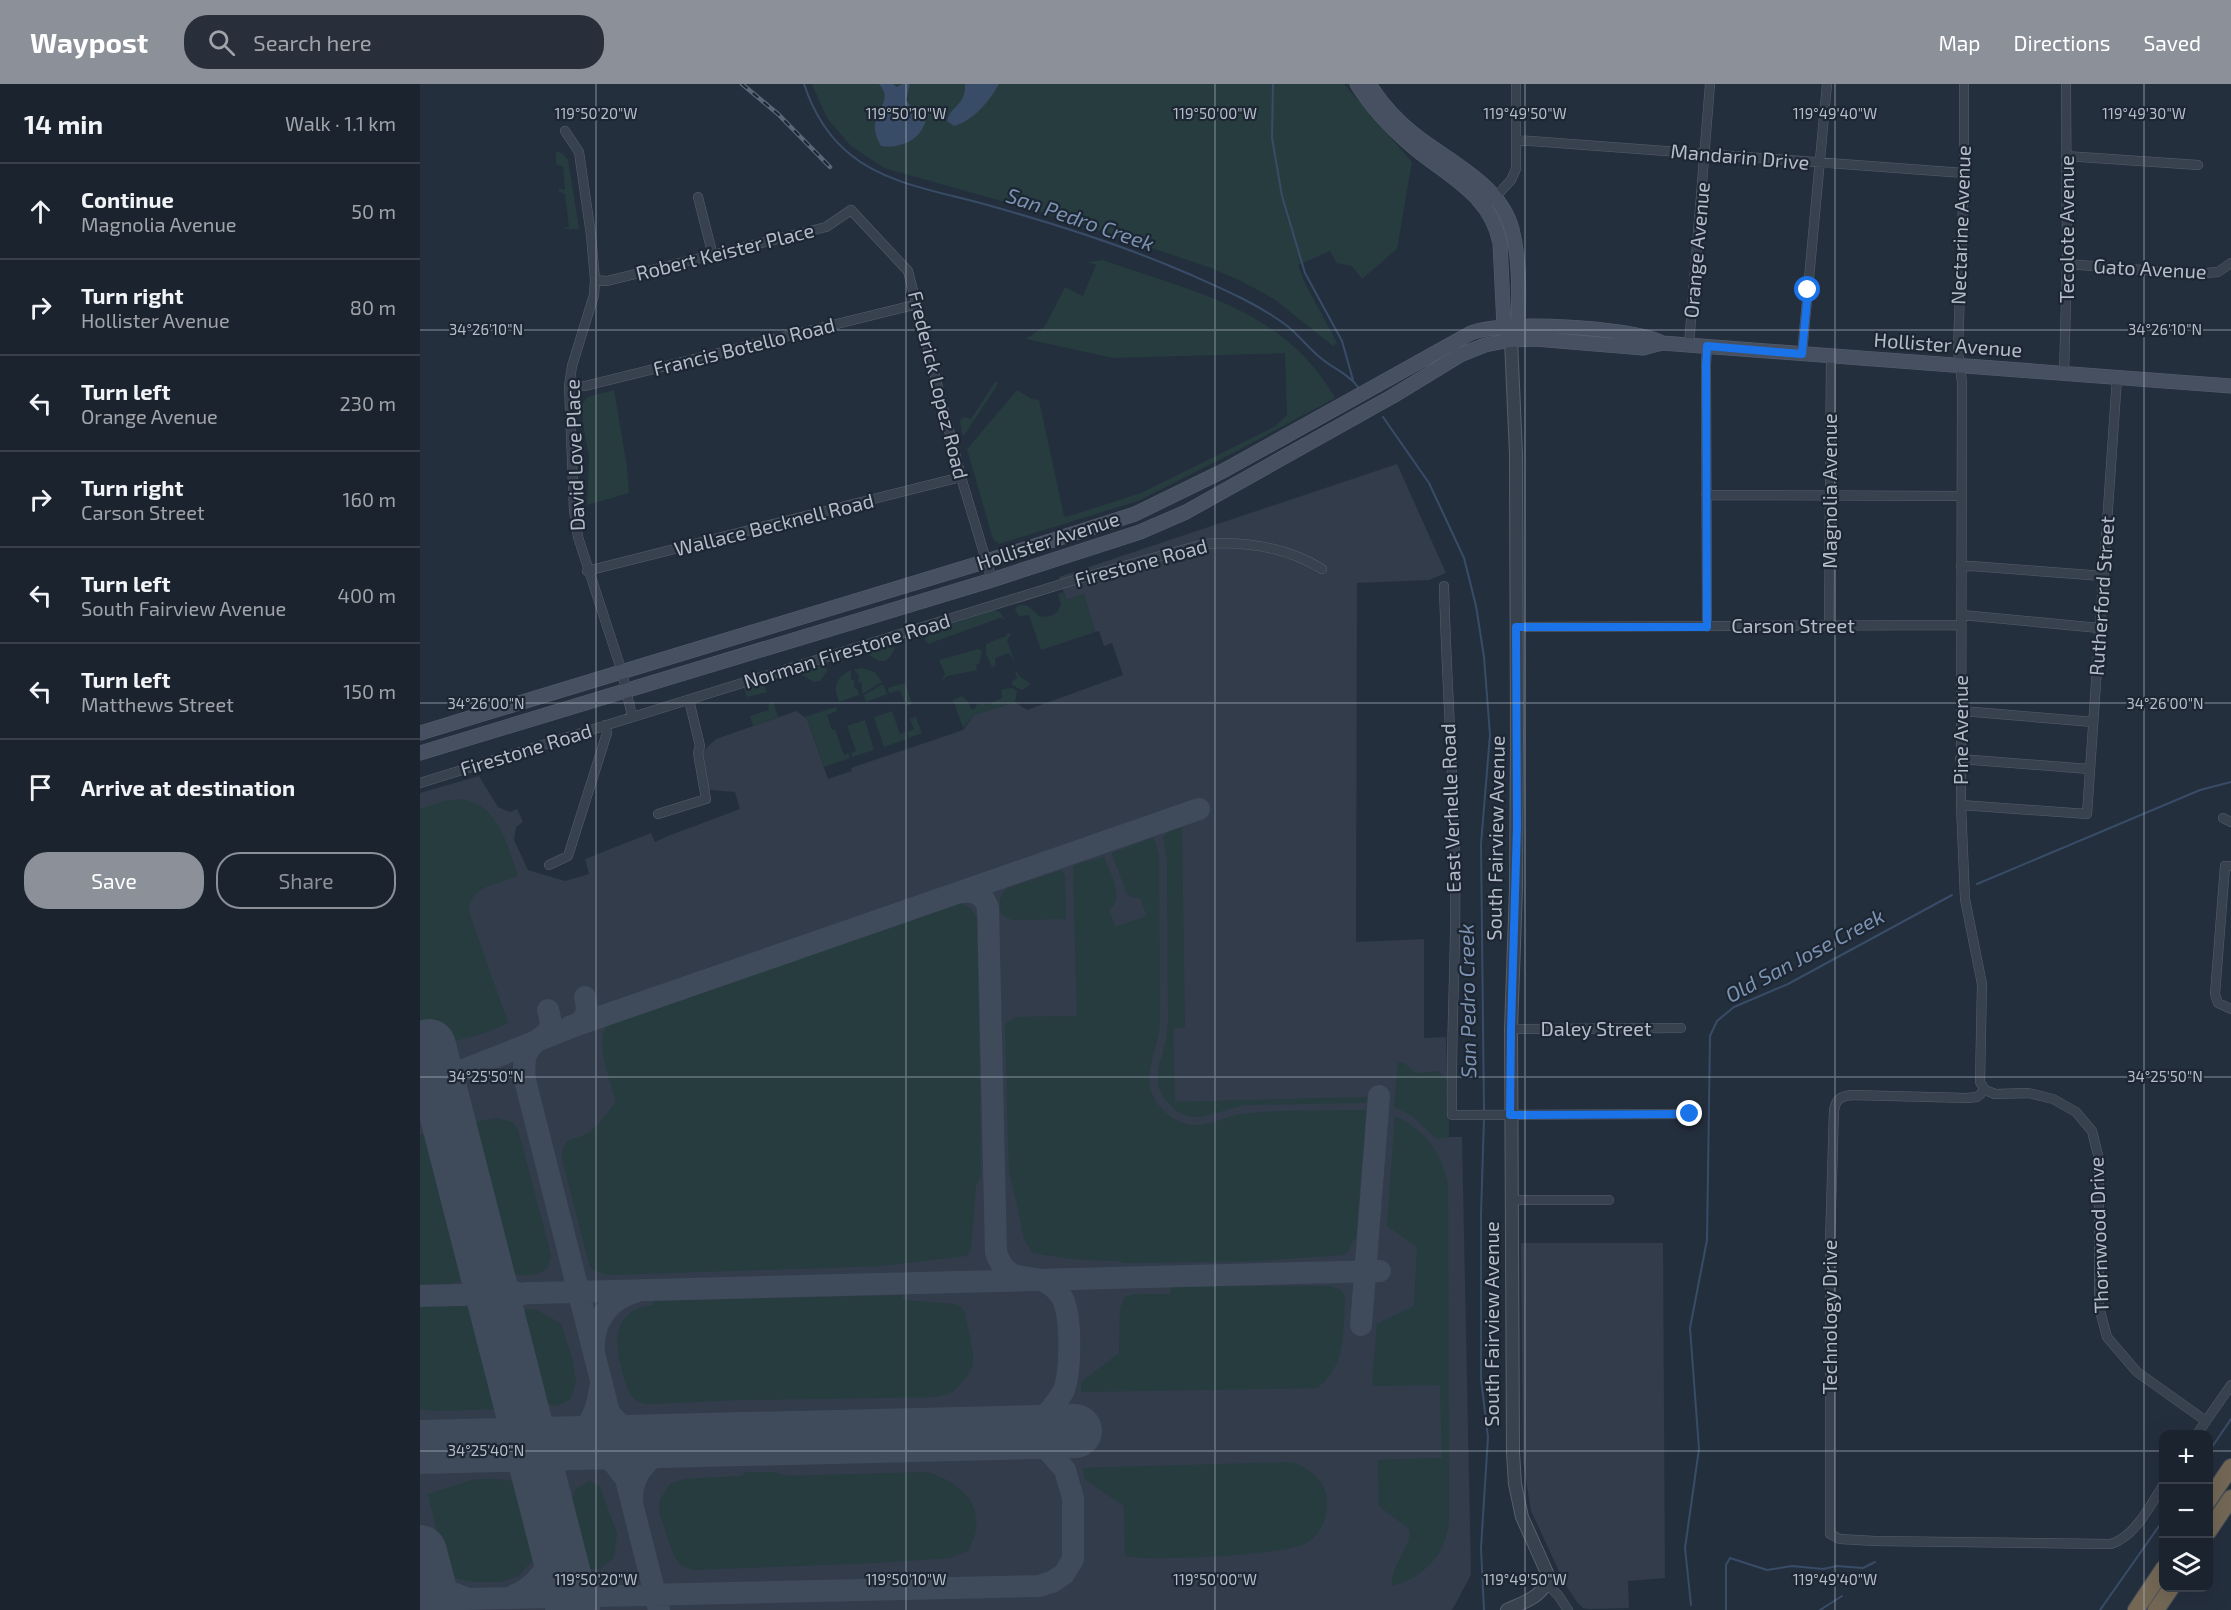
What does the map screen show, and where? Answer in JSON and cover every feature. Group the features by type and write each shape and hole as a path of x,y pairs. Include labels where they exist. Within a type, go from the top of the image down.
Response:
{"highway":[{"path":"2213,1494 2231,1467"},
{"path":"2213,1525 2231,1498"},
{"path":"2136,1610 2159,1574"},
{"path":"2156,1610 2168,1592"}],"main road":[{"name":"South Fairview Avenue","path":"1357,84 1392,128 1434,164 1489,203 1512,230 1518,271 1518,326 1511,339"},
{"name":"South Fairview Avenue","path":"1368,84 1408,129 1483,185 1500,243 1504,326 1511,339"},
{"name":"Hollister Avenue","path":"420,733 1135,514 1350,401 1469,334 1487,328 1518,326 1641,334 1662,343 2231,386"},
{"name":"Hollister Avenue","path":"420,753 1140,532 1176,516 1393,396 1460,355 1485,345 1511,339 1643,348 1662,343"}],"street":[{"path":"1489,203 1511,180 1516,169 1516,84"},
{"name":"Orange Avenue","path":"1689,345 1710,84"},
{"path":"1802,354 1827,84"},
{"name":"Nectarine Avenue","path":"1960,366 1958,350 1964,173 1964,84"},
{"name":"Tecolote Avenue","path":"2064,374 2067,264 2066,84"},
{"name":"David Love Place","path":"565,131 579,152 595,280 594,295 572,366 569,386 575,523 587,572 622,672 632,716"},
{"name":"Mandarin Drive","path":"1517,140 1964,173"},
{"path":"2066,156 2198,165"},
{"path":"698,197 713,256"},
{"name":"Robert Keister Place","path":"595,280 607,281 826,227 851,210"},
{"name":"Frederick Lopez Road","path":"851,210 908,271 961,477 992,579"},
{"name":"Gato Avenue","path":"2067,264 2193,274 2218,272 2231,263"},
{"name":"Francis Botello Road","path":"569,386 585,386 918,304"},
{"name":"South Fairview Avenue","path":"1511,339 1516,454 1517,827 1510,1115 1514,1467 1522,1517 1547,1571 1547,1584 1558,1594 1568,1610"},
{"name":"Orange Avenue","path":"1707,346 1707,627"},
{"name":"Magnolia Avenue","path":"1829,626 1831,356"},
{"name":"Pine Avenue","path":"1960,366 1962,383 1961,805 1965,899 1982,984 1980,1082 1985,1090"},
{"name":"Rutherford Street","path":"1961,805 2086,814 2117,378"},
{"name":"Wallace Becknell Road","path":"587,572 961,477"},
{"path":"1706,495 1962,496"},
{"name":"Firestone Road","path":"1062,584 1204,544 1224,543 1285,551 1322,569"},
{"path":"1961,567 2103,576"},
{"name":"Norman Firestone Road","path":"632,716 847,652 1062,584"},
{"name":"East Verhelle Road","path":"1444,586 1455,932 1452,1115 1690,1114"},
{"name":"Carson Street","path":"1516,627 1829,626 1961,620 2099,628"},
{"path":"847,652 850,662"},
{"path":"658,814 706,799 698,753 700,746 689,700"},
{"path":"1962,711 2093,722"},
{"name":"Firestone Road","path":"420,783 632,716"},
{"path":"549,865 568,856 607,733 605,725"},
{"path":"1960,759 2089,769"},
{"path":"2228,866 2215,994 2218,1003 2231,1010"},
{"name":"Daley Street","path":"1511,1029 1681,1028"},
{"name":"Thornwood Drive","path":"1837,1101 1845,1095 1967,1098 1977,1097 1985,1090 1995,1094 2028,1093 2053,1099 2076,1112 2092,1131 2099,1161 2099,1307 2107,1337 2137,1372 2206,1421"},
{"name":"Technology Drive","path":"1837,1101 1834,1110 1830,1243 1830,1534 1840,1539 1875,1541 2111,1544 2121,1540 2131,1531 2159,1490"},
{"path":"1511,1200 1609,1200"},
{"path":"2200,1430 2231,1385"},
{"path":"1507,1610 1539,1593 1547,1584"}],"shaded area":[{"path":"1397,464 1446,573 1429,580 1357,583 1356,942 1424,939 1424,1038 1446,1037 1449,1137 1462,1137 1471,1575 1452,1610 420,1610 420,793 479,776 498,807 510,812 517,809 523,822 516,827 514,840 528,870 565,881 589,874 585,859 651,833 655,842 740,809 735,792 709,790 700,754 716,739 796,711 807,719 828,779 852,771 851,768 963,730 974,715 1015,702 1027,710 1123,675 1112,643 1104,646 1099,631 1095,632 1084,595 1066,600 1059,577"},
{"path":"1521,1243 1663,1243 1665,1578 1628,1581 1629,1608 1583,1608 1565,1584 1531,1511 1523,1461"}],"green space":[{"path":"812,84 1344,84 1412,162 1397,249 1362,279 1352,266 1337,263 1330,251 1298,265 1337,343 1333,346 1274,299 1211,268 1062,218 884,168 851,146 827,118"},
{"path":"556,151 568,160 579,229 565,229 565,227 569,228 565,194 559,191 559,188 565,190 563,167 556,164"},
{"path":"1103,260 1202,294 1263,323 1290,343 1314,368 1335,398 1138,501 999,544 992,536 967,449 1017,390 1032,399 1039,400 1066,517 1141,493 1274,427 1287,415 1285,353 1113,358 1026,339 1045,326 1065,287 1083,296 1096,265 1088,262"},
{"path":"995,382 998,382 996,387 963,437 960,421 964,417 971,419"},
{"path":"614,390 629,493 587,505 589,457 582,404 588,397"},
{"path":"1064,592 1067,600 1084,594 1095,632 1041,650 1029,615 1019,616 1015,610 1016,607 1026,605 1039,616 1046,617 1055,614 1059,609 1061,605 1058,594"},
{"path":"994,610 1000,612 1005,620 1000,618 928,644 925,640 926,635 939,628"},
{"path":"1007,633 1011,634 1007,640 1015,663 1009,653 995,658 996,666 992,667 986,654 986,644 1006,636"},
{"path":"891,644 895,649 885,661 879,661 868,654 869,650"},
{"path":"978,649 982,651 979,664 976,665 977,670 948,676 941,681 945,674 939,660"},
{"path":"823,665 828,670 820,681 814,682 802,675 802,671"},
{"path":"861,668 875,672 882,682 862,694 862,684 858,681 859,675 854,670"},
{"path":"851,670 851,679 855,681 854,688 858,690 859,695 839,702 836,692 837,683"},
{"path":"1017,671 1019,676 1031,684 1022,690 1012,685 1012,681 1017,679 1015,672"},
{"path":"763,683 767,692 747,697 744,688"},
{"path":"905,683 912,704 906,706 900,690 889,693 888,688"},
{"path":"883,684 887,694 866,702 864,695"},
{"path":"1011,688 1017,691 1015,702 974,715 963,728 953,700 962,696 972,710 976,708 976,705 982,703 987,705 1002,698 1001,690"},
{"path":"773,701 778,717 753,726 750,716 769,710 768,705"},
{"path":"836,707 837,711 827,715 832,730 835,729 844,755 848,753 850,758 824,767 807,719 804,717"},
{"path":"892,711 900,734 905,732 907,739 884,747 874,717"},
{"path":"916,717 922,733 909,738 907,732 914,729 910,719"},
{"path":"865,720 874,750 852,757 851,753 856,751 847,726"},
{"path":"460,799 484,808 492,817 505,839 518,876 479,891 473,897 469,912 508,1023 479,1035 420,1049 420,809 444,801"},
{"path":"1182,827 1185,1027 1173,1028 1175,1102 1367,1097 1366,1103 1244,1105 1201,1117 1187,1116 1178,1112 1165,1100 1158,1085 1158,1070 1166,1041 1168,1022 1167,860 1163,837 1168,832"},
{"path":"1153,838 1159,855 1160,1023 1150,1067 1152,1094 1169,1115 1181,1122 1194,1125 1258,1112 1366,1110 1356,1240 1353,1240 1347,1253 1257,1261 1124,1263 1070,1259 1033,1253 1024,1239 1009,1172 1005,1024 1016,1017 1077,1016 1073,867 1104,857 1115,885 1116,899 1109,909 1115,927 1147,916 1140,897 1133,898 1126,892 1112,853"},
{"path":"1062,870 1065,877 1066,919 1013,920 1000,912 1000,902 1005,890"},
{"path":"960,903 970,909 977,919 981,1176 976,1185 971,1249 966,1256 880,1266 609,1275 597,1272 590,1267 562,1159 564,1145 594,1129 616,1102 604,1062 602,1041 608,1022 944,906"},
{"path":"1398,1062 1404,1063 1415,1073 1438,1071 1448,1081 1449,1137 1437,1139 1412,1116 1394,1107"},
{"path":"1395,1116 1415,1128 1430,1143 1441,1162 1448,1184 1449,1521 1443,1544 1431,1563 1414,1577 1392,1586 1394,1572 1410,1532 1379,1506 1378,1460 1442,1458 1440,1385 1372,1386 1377,1324 1414,1306 1417,1247 1387,1226"},
{"path":"497,1118 512,1122 518,1130 551,1255 547,1269 537,1274 523,1275 507,1271 469,1123"},
{"path":"435,1131 471,1266 471,1275 453,1283 420,1284 420,1135"},
{"path":"1329,1286 1340,1289 1345,1295 1343,1334 1339,1358 1334,1369 1317,1388 1081,1392 1081,1382 1119,1353 1120,1308 1125,1297 1134,1294 1170,1294 1171,1287"},
{"path":"903,1295 903,1300 955,1304 960,1306 965,1313 973,1353 973,1365 955,1390 945,1395 649,1404 642,1403 632,1396 624,1379 618,1344 620,1326 632,1312 653,1305 653,1301"},
{"path":"463,1303 476,1305 482,1310 507,1401 500,1409 435,1411 420,1409 420,1305"},
{"path":"527,1309 537,1310 561,1324 572,1358 576,1382 570,1399 557,1406 538,1399 517,1317"},
{"path":"1292,1462 1315,1476 1326,1493 1325,1518 1320,1530 1312,1539 1294,1547 1273,1551 1188,1558 1125,1556 1124,1506 1085,1479 1083,1468"},
{"path":"745,1472 774,1472 788,1476 928,1472 955,1485 969,1499 976,1517 975,1533 969,1550 951,1558 694,1570 682,1566 674,1556 659,1512 660,1500 670,1484 684,1479 742,1476"},
{"path":"475,1479 517,1482 526,1491 541,1533 539,1547 531,1562 518,1576 500,1582 476,1582 458,1579 445,1566 428,1494"},
{"path":"589,1481 600,1487 617,1534 614,1557 600,1569 588,1569 578,1561 569,1507 575,1490"}],"water":[{"path":"879,84 893,84 897,87 910,84 906,100 926,119 920,132 909,142 888,147 881,146 875,132 875,123 885,95"},
{"path":"965,84 999,84 980,110 954,126 947,121 963,97"}],"waterway":[{"name":"San Pedro Creek","path":"804,84 828,132 851,155 882,174 918,187 1016,213 1092,237 1141,254 1214,285 1275,317 1317,355 1358,387"},
{"path":"1273,84 1272,138 1282,196 1305,273 1342,341 1353,380"},
{"name":"San Pedro Creek","path":"1383,417 1429,483 1464,558 1476,606 1484,657 1490,735 1481,844 1484,1112"},
{"name":"Old San Jose Creek","path":"1977,884 2200,790 2231,782"},
{"name":"Old San Jose Creek","path":"1691,1605 1685,1548 1699,1449 1690,1328 1707,1240 1710,1036 1717,1021 1734,1007 1788,984 1952,895"},
{"name":"San Pedro Creek","path":"1484,1118 1481,1214 1481,1379 1488,1437 1481,1548 1484,1610"},
{"path":"2213,1446 2231,1419"},
{"path":"2100,1610 2159,1526"},
{"path":"1726,1610 1726,1565 1730,1558 1767,1570 1792,1566 1823,1569 1837,1566 1863,1568 1875,1562"},
{"path":"1820,1610 1842,1596"}],"taxiway":[{"path":"420,1087 577,1025 1199,809"},
{"path":"420,1600 1039,1586 1052,1582 1064,1574 1073,1559 1073,1498 1065,1470 1032,1432 1056,1402 1066,1384 1069,1349 1067,1313 1062,1298 1053,1287 1040,1280 1012,1274 1006,1270 996,1252 988,908 978,895 962,892"},
{"path":"571,1026 580,1022 585,1016 587,1007 585,997"},
{"path":"548,1010 549,1030 532,1045 526,1054 525,1080 659,1610"},
{"path":"444,1105 449,1081 460,1070"},
{"path":"1361,1325 1379,1096"},
{"path":"483,1255 498,1285 517,1293"},
{"path":"420,1296 1380,1271"},
{"path":"594,1347 596,1328 605,1312 618,1300 635,1292"},
{"path":"503,1334 506,1307 514,1298 528,1293"},
{"path":"550,1444 571,1436 586,1426 595,1411 600,1388"},
{"path":"607,1410 617,1422 629,1430 656,1442"},
{"path":"632,1499 636,1478 641,1470 662,1451 680,1441"},
{"path":"574,1444 601,1454 622,1474"},
{"path":"513,1596 530,1586 542,1574 556,1541"},
{"path":"424,1568 445,1590 466,1598"},
{"path":"563,1570 577,1587 595,1595"}],"runway":[{"path":"429,1046 573,1610"},
{"path":"420,1447 1075,1431"},
{"path":"420,1552 435,1610"}],"railway":[{"path":"742,84 778,114 830,167"}],"route":[{"path":"1690,1114 1510,1115 1517,827 1516,627 1707,627 1707,346 1802,354 1808,290"}]}
